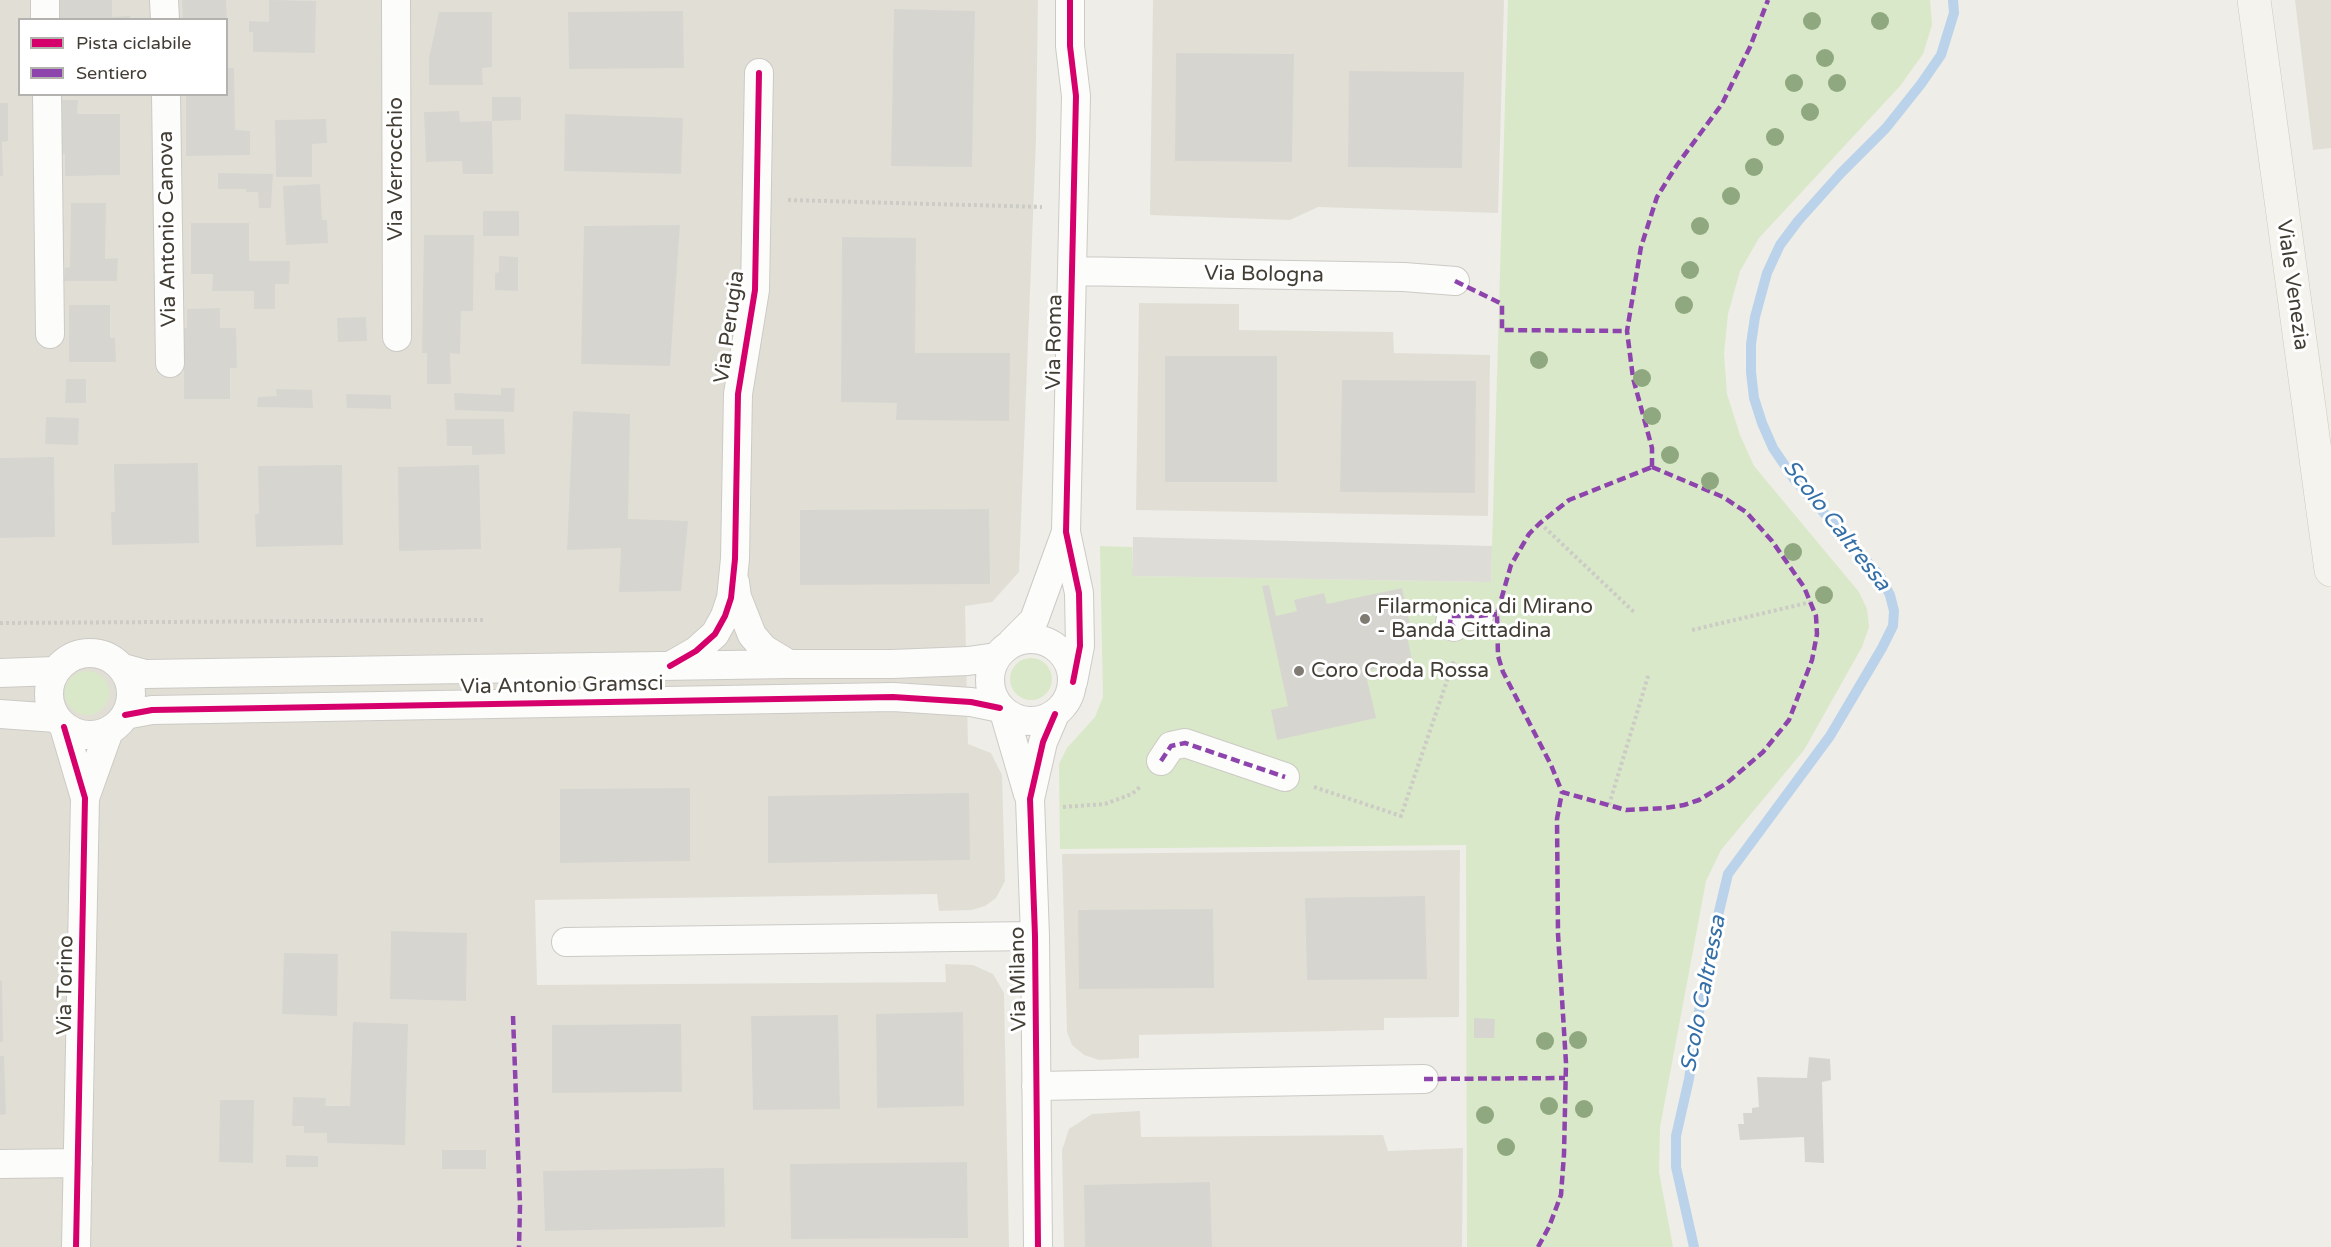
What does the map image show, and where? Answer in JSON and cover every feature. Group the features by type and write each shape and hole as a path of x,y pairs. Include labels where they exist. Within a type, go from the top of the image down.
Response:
{"main road":[{"name":"Viale Venezia","path":"2254,0 2331,570"}],"street":[{"path":"45,0 45,18"},
{"path":"164,0 165,18"},
{"name":"Via Verrocchio","path":"396,0 397,337"},
{"name":"Via Roma","path":"1070,0 1070,46 1076,96 1066,532 1079,593 1080,646 1072,682"},
{"name":"Via Perugia","path":"670,666 696,651 715,634 725,616 731,598 734,574 738,394 755,290 759,74"},
{"path":"47,96 50,334"},
{"name":"Via Antonio Canova","path":"166,96 170,363"},
{"name":"Via Bologna","path":"1072,271 1455,280"},
{"name":"Via Roma","path":"1004,650 1034,620 1066,532"},
{"name":"Via Perugia","path":"734,574 737,597 752,635 764,649 789,664"},
{"path":"1035,638 1047,641 1059,648 1067,658 1072,670 1072,682 1070,695 1055,714 1033,721 1014,718 1002,710 992,693 991,668 1004,650 1023,639 1035,638"},
{"name":"Via Antonio Gramsci","path":"123,668 146,674 892,664 968,661 1004,650"},
{"path":"0,714 60,722 87,735 99,735 117,723 130,705 129,680 123,668 113,659 101,653 88,652 63,661 54,671 48,695 50,707 60,722"},
{"path":"0,673 54,671"},
{"name":"Via Antonio Gramsci","path":"117,723 152,710 893,697 971,702 1002,710"},
{"name":"Via Milano","path":"1002,710 1041,803"},
{"name":"Via Milano","path":"1038,1247 1035,936 1043,742 1055,714"},
{"name":"Via Torino","path":"60,722 86,798 76,1247"},
{"name":"Via Torino","path":"86,798 117,723"},
{"path":"1161,761 1171,746 1185,743 1285,777"},
{"path":"566,942 1035,936"},
{"path":"1036,1086 1424,1079"},
{"path":"0,1164 78,1163"}],"path":[{"path":"758,200 1075,208"},
{"path":"1540,523 1635,613"},
{"path":"1692,630 1811,602"},
{"path":"0,623 485,620"},
{"path":"1285,777 1401,816 1467,622"},
{"path":"1609,805 1649,673"},
{"path":"1041,803 1105,804 1132,794 1148,780 1161,761"}],"shaded area":[{"path":"0,0 1038,0 1036,139 1019,572 992,602 965,606 968,744 991,753 1002,775 1005,881 996,898 985,906 972,910 939,911 937,894 535,900 537,985 946,982 945,964 973,965 993,974 1004,993 1009,1247 0,1247"},
{"path":"1153,0 1504,0 1498,213 1318,207 1290,220 1150,215"},
{"path":"2295,0 2331,0 2331,148 2313,150"},
{"path":"1139,303 1239,304 1239,330 1393,332 1394,353 1490,355 1488,516 1136,510"},
{"path":"1133,537 1492,546 1491,582 1132,576"},
{"path":"1460,850 1459,1017 1384,1018 1384,1030 1139,1035 1139,1058 1099,1060 1084,1055 1072,1045 1067,1032 1062,854"},
{"path":"1140,1111 1141,1137 1383,1135 1388,1151 1463,1148 1462,1247 1064,1247 1062,1150 1069,1129 1092,1114"}],"green space":[{"path":"1508,0 1930,0 1932,25 1923,54 1900,86 1759,238 1740,271 1728,314 1724,354 1727,394 1740,435 1754,466 1859,592 1867,609 1869,627 1862,647 1804,750 1721,850 1706,881 1660,1127 1659,1172 1673,1247 1467,1247 1466,845 1060,849 1059,764 1067,748 1095,717 1103,697 1100,546 1132,547 1132,576 1491,582"},
{"path":"1031,658 1046,664 1052,679 1046,694 1031,700 1016,694 1010,679 1016,664"},
{"path":"87,671 103,677 109,693 103,709 87,715 71,709 65,693 71,677"}],"building":[{"path":"59,0 112,0 112,17 130,16 130,18 60,18"},
{"path":"182,0 226,0 227,18 183,18"},
{"path":"269,0 316,1 315,53 253,52 253,32 249,32 249,21 269,22"},
{"path":"894,9 975,11 972,167 891,166"},
{"path":"683,11 684,68 569,69 568,12"},
{"path":"439,12 492,12 492,67 482,68 483,85 429,85 429,58"},
{"path":"1176,53 1294,54 1292,162 1175,161"},
{"path":"228,68 234,68 235,130 250,131 250,155 186,156 186,96 228,96"},
{"path":"1349,71 1464,72 1462,168 1348,167"},
{"path":"492,97 521,97 521,120 492,121"},
{"path":"60,100 78,100 77,114 120,114 120,175 65,176 65,154 61,154"},
{"path":"0,103 8,103 8,141 2,142 3,176 0,176"},
{"path":"459,111 460,122 492,121 493,174 463,174 462,161 426,162 424,112"},
{"path":"565,114 683,118 681,174 564,171"},
{"path":"326,119 327,143 312,144 312,177 276,177 275,120"},
{"path":"218,173 273,174 271,208 259,208 258,192 246,192 246,189 218,189"},
{"path":"320,184 322,220 327,220 328,243 286,245 283,186"},
{"path":"71,203 106,203 105,259 118,258 117,281 64,281 65,268 70,267"},
{"path":"483,211 519,211 519,236 483,236"},
{"path":"191,223 249,223 249,261 290,261 289,284 275,284 275,309 254,309 254,291 212,291 213,274 191,274"},
{"path":"680,225 670,366 581,364 584,226"},
{"path":"424,235 474,235 473,311 461,311 460,354 450,353 451,384 427,384 427,353 422,353"},
{"path":"842,237 916,238 915,353 1010,353 1009,421 896,420 897,403 841,402"},
{"path":"499,256 518,257 518,291 495,290 495,273 499,272"},
{"path":"69,305 110,305 110,338 115,338 116,362 69,362"},
{"path":"220,308 220,328 236,328 237,368 230,368 230,399 184,399 184,328 187,328 187,309"},
{"path":"366,317 367,341 338,342 337,318"},
{"path":"1165,356 1277,356 1277,482 1165,482"},
{"path":"66,379 86,379 86,403 65,403"},
{"path":"1342,380 1476,381 1475,493 1340,492"},
{"path":"501,388 515,388 514,412 455,410 454,393 501,395"},
{"path":"276,389 312,390 313,408 257,407 258,397 277,396"},
{"path":"346,394 391,395 391,409 347,408"},
{"path":"573,411 630,414 628,519 688,521 681,591 619,592 621,548 567,550"},
{"path":"46,417 79,418 78,445 45,444"},
{"path":"446,419 504,419 505,454 472,455 472,446 447,446"},
{"path":"54,457 55,537 0,538 0,458"},
{"path":"198,463 199,543 112,545 111,512 115,512 114,464"},
{"path":"342,465 343,545 256,547 255,514 259,514 258,466"},
{"path":"479,465 481,549 399,551 398,467"},
{"path":"989,509 990,584 800,585 800,510"},
{"path":"1269,585 1276,616 1297,611 1294,600 1324,593 1327,604 1402,588 1413,639 1408,640 1412,661 1365,671 1376,718 1277,740 1271,710 1288,706 1262,586"},
{"path":"690,788 690,861 560,863 560,789"},
{"path":"969,793 970,860 768,863 768,796"},
{"path":"1425,896 1427,979 1307,980 1305,898"},
{"path":"1213,909 1214,988 1079,989 1078,910"},
{"path":"391,931 467,933 466,1001 390,999"},
{"path":"284,953 338,954 337,1016 282,1014"},
{"path":"2,980 3,1042 0,1042 0,981"},
{"path":"963,1012 964,1106 877,1108 876,1014"},
{"path":"838,1015 840,1109 753,1110 751,1016"},
{"path":"1474,1018 1495,1019 1494,1038 1474,1038"},
{"path":"353,1022 408,1024 405,1145 327,1143 327,1133 304,1133 304,1126 292,1126 293,1097 326,1098 325,1106 350,1106"},
{"path":"681,1024 682,1092 552,1093 552,1025"},
{"path":"0,1056 4,1056 6,1114 0,1115"},
{"path":"1809,1057 1830,1059 1831,1080 1822,1082 1824,1163 1805,1162 1804,1137 1740,1140 1738,1124 1744,1124 1743,1113 1752,1113 1752,1108 1759,1107 1757,1077 1807,1078"},
{"path":"220,1100 254,1100 253,1163 219,1162"},
{"path":"442,1150 486,1150 486,1169 442,1169"},
{"path":"286,1155 318,1156 318,1167 286,1167"},
{"path":"967,1162 968,1238 791,1239 790,1164"},
{"path":"724,1168 725,1227 545,1231 543,1171"},
{"path":"1210,1182 1212,1247 1085,1247 1084,1185"}],"waterway":[{"name":"Scolo Caltressa","path":"1694,1247 1676,1167 1676,1136 1689,1079 1700,1005 1716,924 1728,874 1830,736 1882,648 1893,626 1894,611 1890,595 1880,576 1794,479 1773,448 1754,398 1751,344 1755,317 1767,273 1780,245 1841,173 1886,128 1941,55 1954,13 1953,0"}],"marked path":[{"path":"1652,467 1652,448 1633,378 1627,331 1641,247 1657,197 1677,165 1722,104 1750,47 1768,0"},
{"path":"1455,281 1502,304 1502,330 1627,331"},
{"path":"1652,467 1723,497 1746,512 1772,541 1804,587 1816,616 1817,634 1812,660 1789,720 1763,752 1727,783 1699,800 1665,808 1626,810 1562,792 1551,765 1503,672 1498,656 1497,614 1511,565 1529,534 1540,523 1569,500 1652,467"},
{"path":"1454,627 1450,623 1451,616 1497,614"},
{"path":"1161,761 1171,746 1185,743 1285,777"},
{"path":"1538,1247 1549,1227 1561,1195 1564,1154 1566,1063 1558,934 1557,819 1562,792"},
{"path":"513,1016 520,1205 519,1247"},
{"path":"1424,1079 1565,1078"}],"cycle path":[{"path":"1070,0 1070,46 1076,96 1066,532 1079,593 1080,646 1073,682"},
{"path":"670,666 696,651 715,634 725,616 731,598 735,559 738,394 755,290 759,73"},
{"path":"125,715 152,710 893,697 971,702 1000,708"},
{"path":"1038,1247 1035,936 1030,799 1043,742 1055,714"},
{"path":"64,727 85,798 76,1247"}],"place":[{"name":"Filarmonica di Mirano - Banda Cittadina","path":"1365,619"},
{"name":"Coro Croda Rossa","path":"1299,671"}]}
